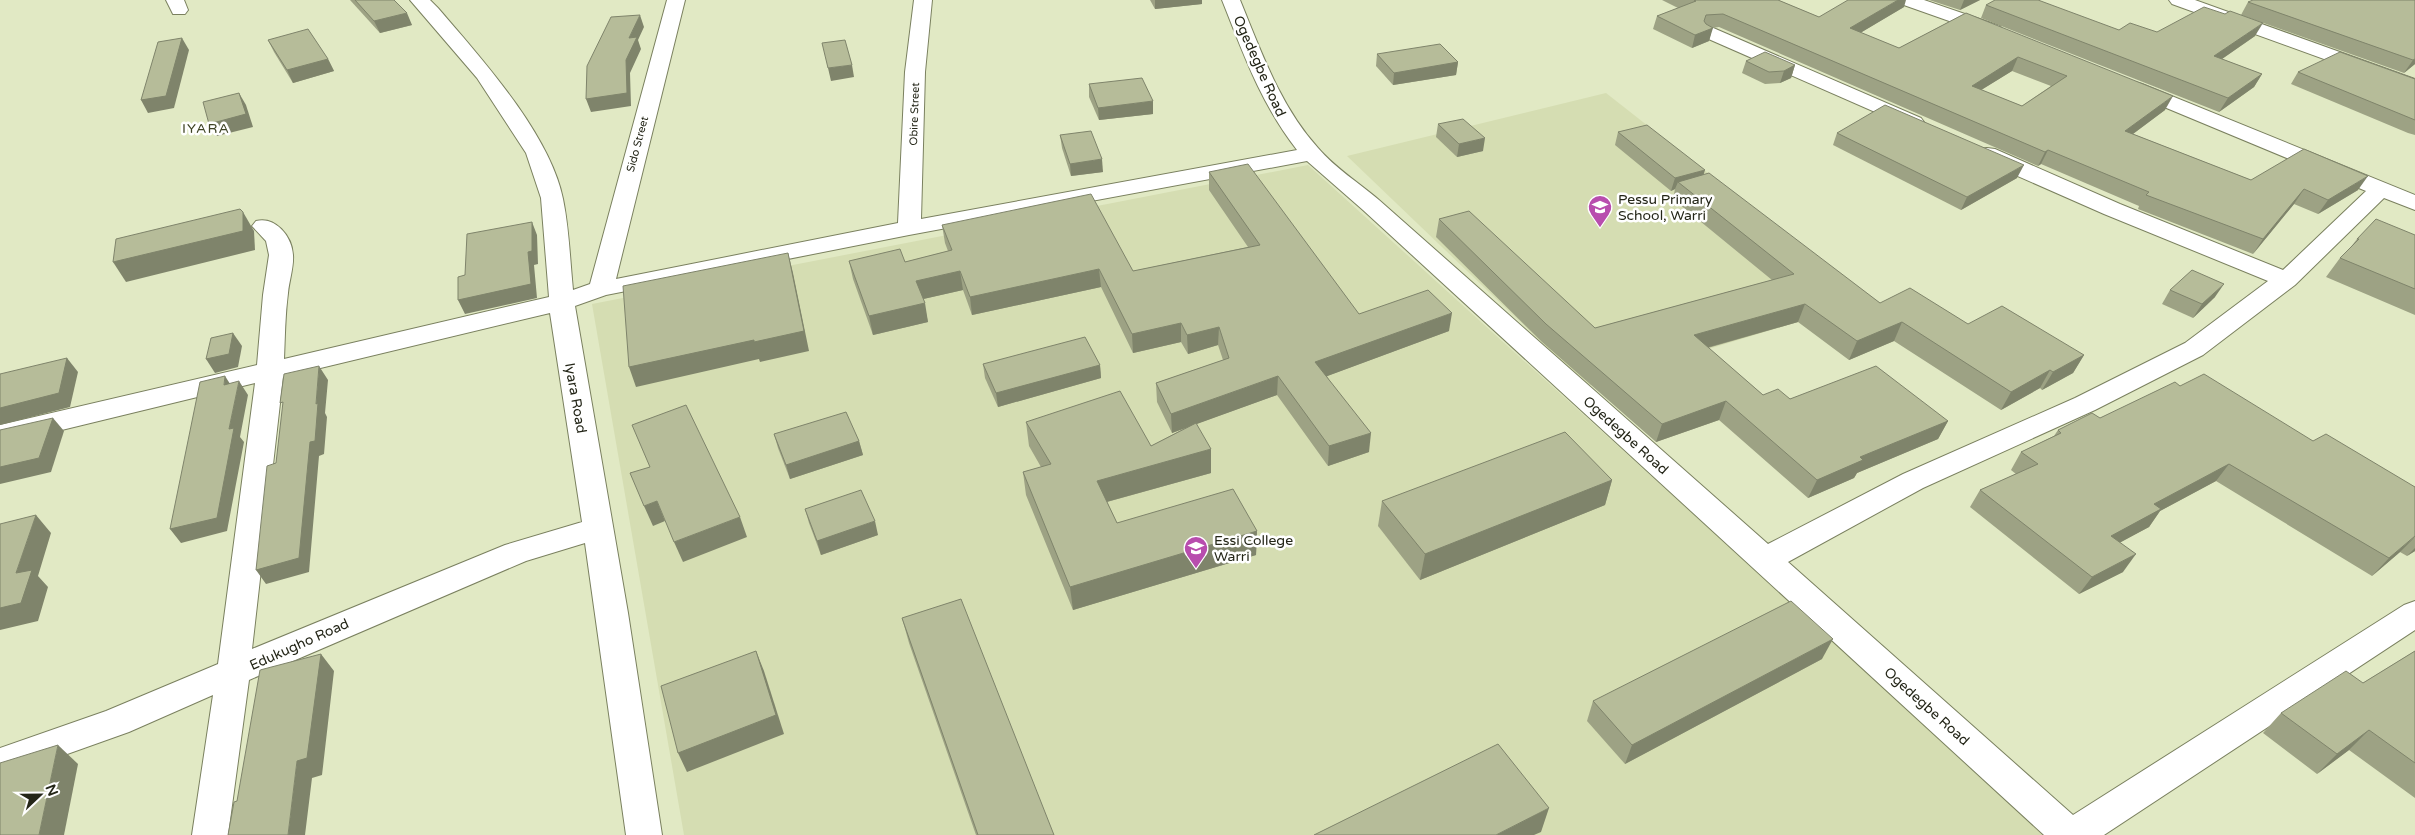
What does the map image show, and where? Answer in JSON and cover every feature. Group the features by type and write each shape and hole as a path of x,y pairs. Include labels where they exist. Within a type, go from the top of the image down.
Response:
{"street":[{"name":"Iyara Road","path":"419,0 432,12 485,74 538,154 552,198 564,328 598,528 644,835"},
{"name":"Sido Street","path":"601,288 676,0"},
{"name":"Obire Street","path":"909,228 916,72 923,0"},
{"name":"Ogedegbe Road","path":"1231,0 1263,79 1284,121 1311,154 1371,205 2072,835"},
{"path":"1907,0 1961,18 2014,39"},
{"path":"2178,0 2415,86"},
{"path":"1961,18 1983,7"},
{"path":"1711,33 1935,132"},
{"path":"2113,79 2415,203"},
{"path":"1971,147 2112,209 2286,280"},
{"path":"0,436 562,302 601,288 909,228 1311,154"},
{"path":"1765,560 1912,481 2085,404 2194,349 2286,280 2381,189"},
{"path":"210,835 233,673 270,373 275,295 281,255 277,239 264,226"},
{"name":"Edukugho Road","path":"0,763 117,722 516,553 598,528"},
{"path":"2072,835 2415,614"}],"shaded area":[{"name":"Pessu Primary School, Warri","path":"1606,93 1870,300 1587,386 1347,156"},
{"name":"Essi College Warri","path":"1308,165 2047,835 684,835 592,304"}],"building":[{"path":"355,0 394,0 407,13 374,21"},
{"path":"1694,0 1778,0 1819,17 1848,0 1898,0 1850,28 1899,48 1966,13 2173,96 2125,131 2251,180 2304,149 2368,176 2328,200 2304,189 2263,239 2146,195 2149,192 2048,150 2045,152 1723,14 1706,15 1704,21 1713,28 1695,35 1657,16 1696,1","holes":["2018,57 2067,76 2022,106 1972,86"]},
{"path":"1995,0 2038,0 2119,30 2130,23 2157,32 2204,7 2225,14 2230,11 2263,23 2214,56 2262,74 2228,98 1986,5"},
{"path":"2253,0 2415,0 2415,59 2413,60 2248,2"},
{"path":"640,15 629,38 637,37 626,60 627,93 586,99 587,66 611,17"},
{"path":"308,29 328,59 287,70 268,40"},
{"path":"182,38 166,96 141,100 158,42"},
{"path":"845,40 852,65 828,68 822,43"},
{"path":"1440,44 1458,62 1394,73 1377,54"},
{"path":"1765,52 1795,65 1784,71 1769,72 1746,61"},
{"path":"2340,52 2415,79 2415,120 2298,72"},
{"path":"1142,78 1153,101 1098,108 1089,84"},
{"path":"239,93 246,114 209,124 203,102"},
{"path":"1885,105 2024,165 1967,197 1837,133"},
{"path":"1463,119 1485,138 1459,144 1438,124"},
{"path":"1647,125 1705,170 1675,178 1618,132"},
{"path":"1091,131 1102,159 1070,164 1060,135"},
{"path":"1248,164 1359,314 1428,290 1452,313 1315,362 1371,433 1329,446 1278,376 1171,414 1156,383 1229,358 1219,327 1187,335 1181,323 1132,334 1099,269 970,297 960,271 916,281 925,303 869,316 849,261 900,249 905,262 952,250 942,225 1091,194 1133,271 1260,245 1209,172"},
{"path":"1709,173 1880,303 1910,288 1968,324 2002,306 2084,355 2053,372 2050,370 2011,392 1902,322 1857,341 1805,304 1694,335 1763,395 1778,389 1790,399 1876,366 1948,421 1860,457 1863,460 1817,480 1726,401 1662,424 1546,324 1439,219 1469,211 1595,328 1794,274 1678,182"},
{"path":"240,209 243,212 243,231 113,262 116,239"},
{"path":"2376,219 2415,235 2415,289 2340,258"},
{"path":"532,222 532,251 528,252 531,284 458,300 458,277 465,275 467,234"},
{"path":"788,253 804,331 629,367 623,286"},
{"path":"2192,270 2224,284 2202,304 2170,290"},
{"path":"233,333 229,354 206,359 211,338"},
{"path":"1085,337 1100,365 996,393 983,364"},
{"path":"67,358 59,393 0,408 0,374"},
{"path":"319,366 315,441 310,442 299,558 256,570 267,466 276,463 283,402 280,403 284,374"},
{"path":"2204,374 2313,441 2326,434 2415,487 2415,536 2389,558 2229,464 2154,504 2161,509 2111,536 2136,554 2092,577 1980,490 2038,464 2021,452 2061,433 2058,430 2092,413 2100,418 2175,382 2180,386"},
{"path":"225,376 224,385 239,381 229,429 234,428 217,518 170,529 200,382"},
{"path":"1120,391 1151,446 1196,423 1211,449 1097,481 1117,523 1233,489 1257,531 1070,587 1023,472 1051,464 1026,422"},
{"path":"686,405 740,517 674,542 657,501 644,506 630,473 650,467 632,425"},
{"path":"846,412 859,441 786,465 774,434"},
{"path":"53,418 39,458 0,467 0,430"},
{"path":"1565,432 1612,480 1425,554 1382,501"},
{"path":"861,490 875,521 817,541 805,509"},
{"path":"36,515 16,573 32,570 21,603 0,608 0,524"},
{"path":"961,599 1054,835 978,835 902,618"},
{"path":"1791,601 1833,639 1632,745 1593,701"},
{"path":"756,651 776,715 678,753 661,686"},
{"path":"2415,651 2415,763 2369,730 2337,754 2281,713 2346,671 2363,683"},
{"path":"321,654 307,758 297,761 288,835 228,835 234,802 237,801 260,670"},
{"path":"1498,744 1549,808 1496,835 1314,835"},
{"path":"58,745 39,835 0,835 0,763"}],"place":[{"name":"Pessu Primary School, Warri","path":"1600,228"},
{"name":"Essi College Warri","path":"1196,569"}],"district":[{"name":"IYARA","path":"206,128"}]}
